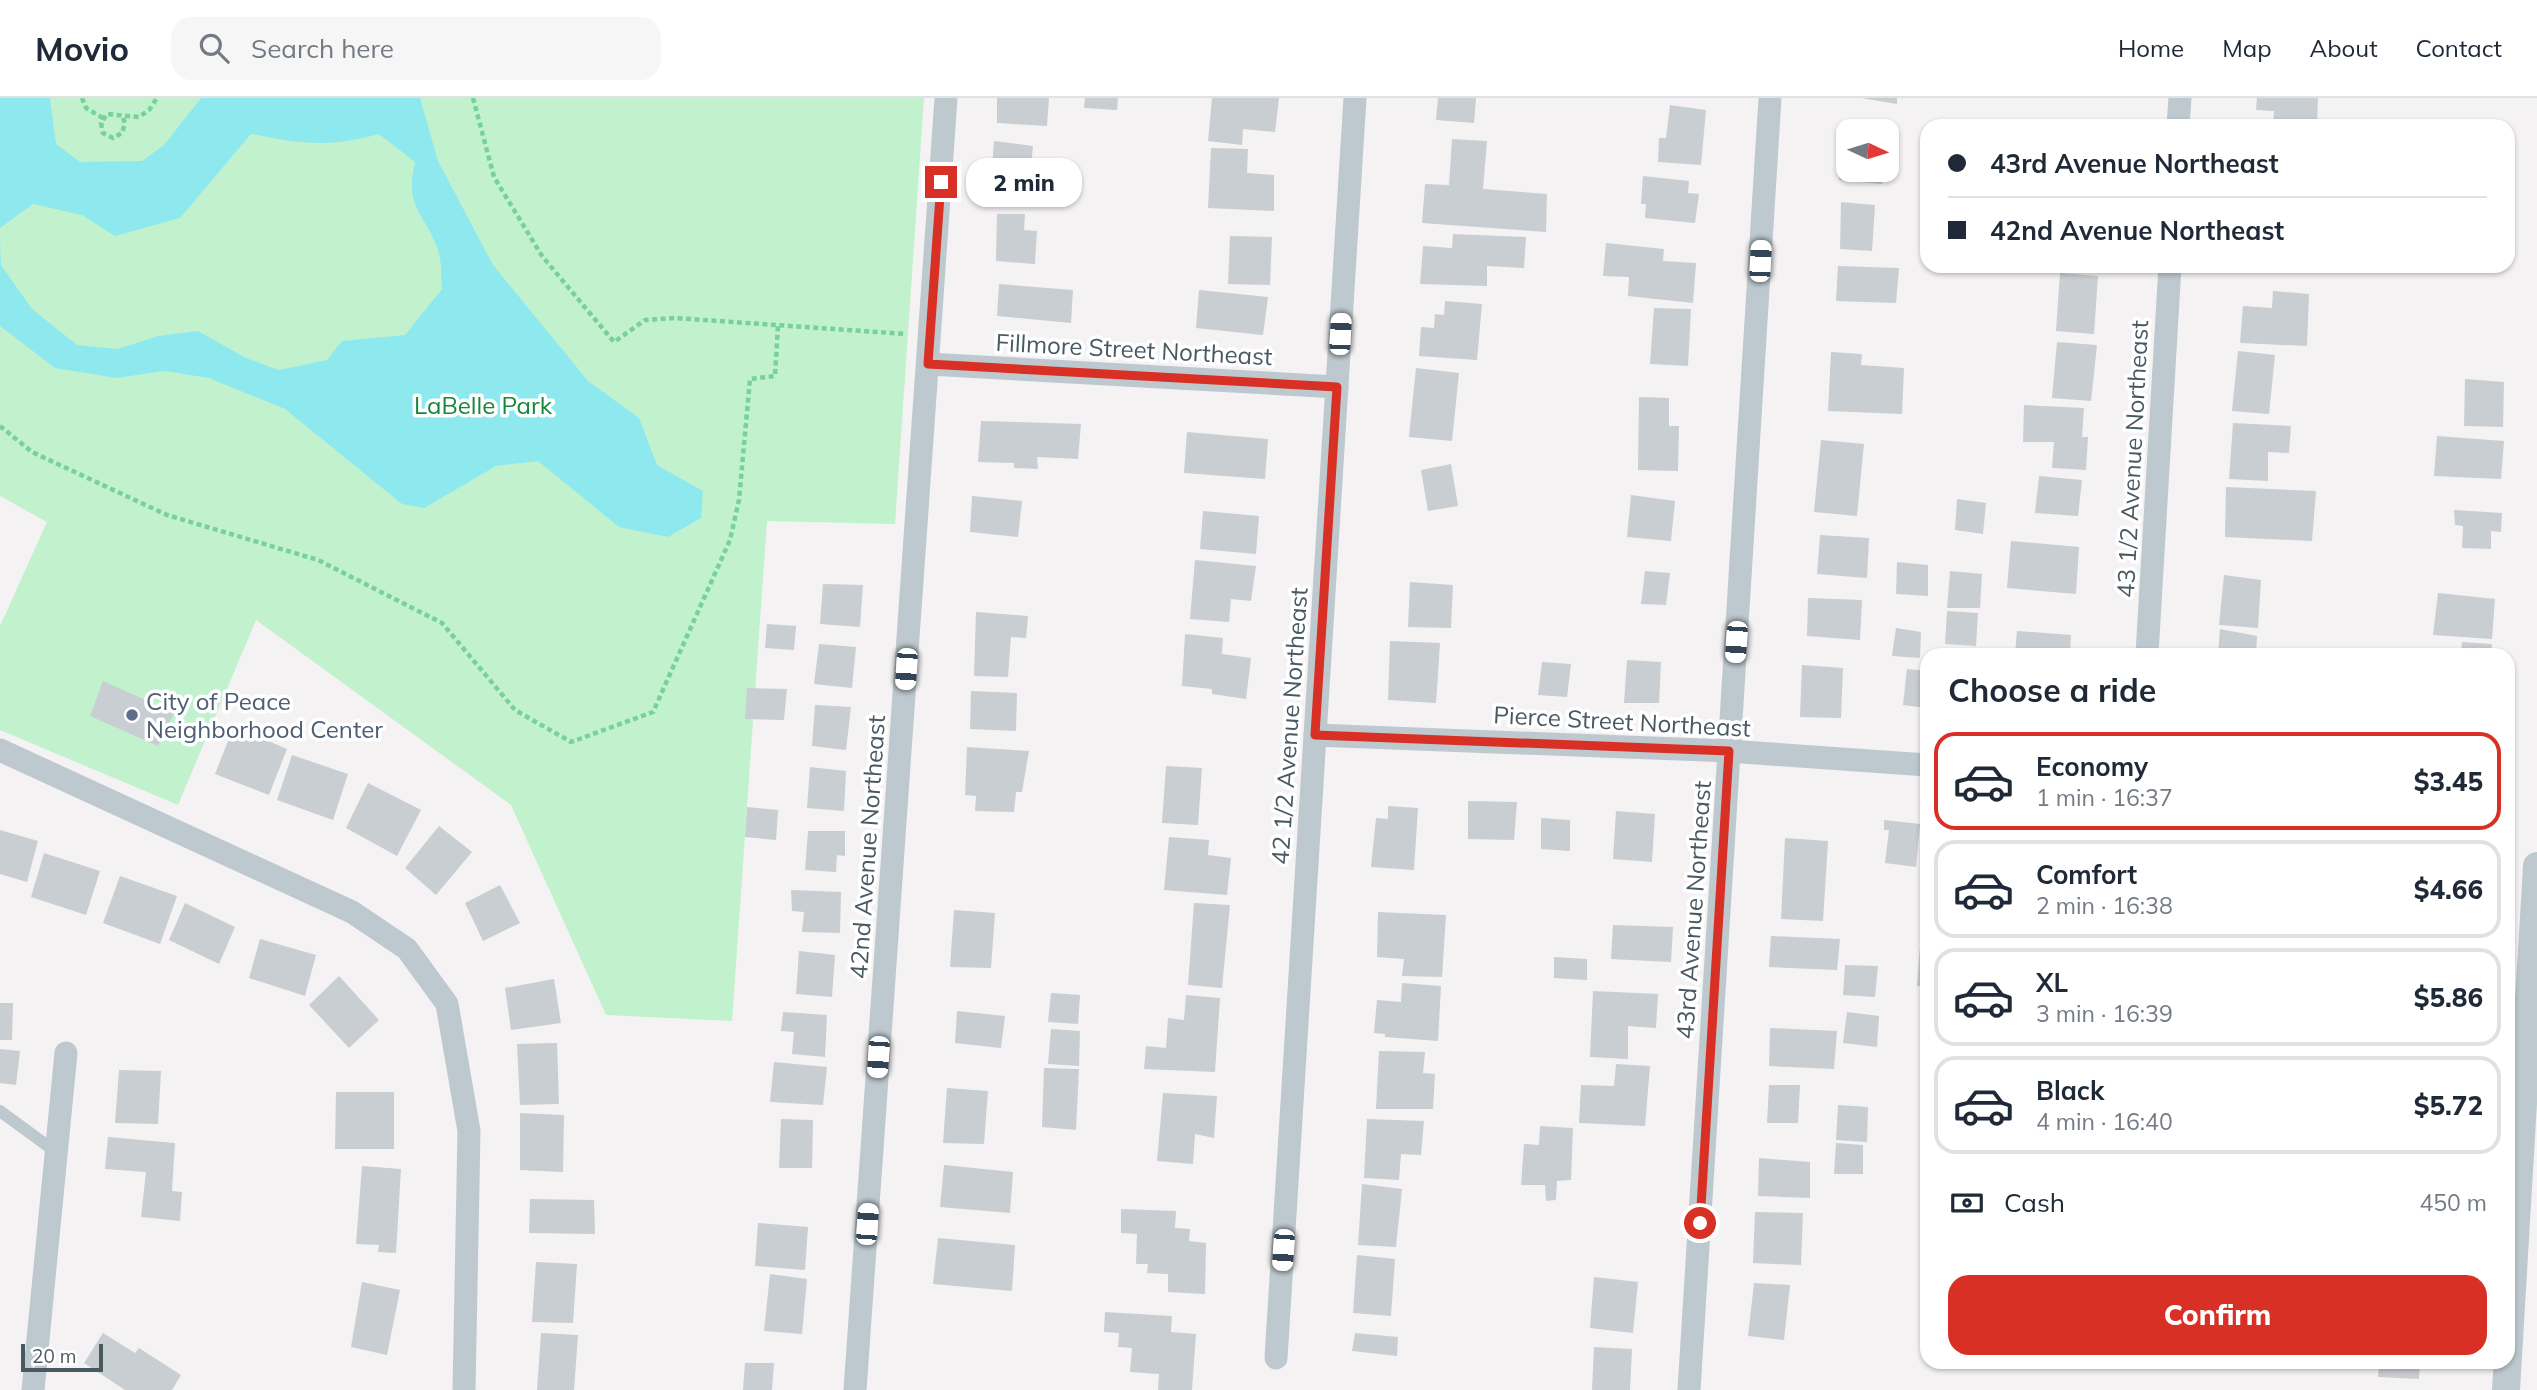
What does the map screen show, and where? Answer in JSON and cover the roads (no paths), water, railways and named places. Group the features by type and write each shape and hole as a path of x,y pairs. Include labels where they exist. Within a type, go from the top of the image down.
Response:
{"street":[{"name":"42nd Avenue Northeast","path":"855,1390 946,98"},
{"name":"42 1/2 Avenue Northeast","path":"1276,1358 1355,98"},
{"name":"43rd Avenue Northeast","path":"1689,1390 1770,98"},
{"path":"2178,119 2179,98"},
{"name":"43 1/2 Avenue Northeast","path":"2147,648 2170,273"},
{"name":"Fillmore Street Northeast","path":"928,364 1337,387"},
{"name":"Pierce Street Northeast","path":"1315,735 1729,751 1920,765"},
{"path":"0,750 352,912 407,949 447,1004 469,1131 464,1390"},
{"path":"2515,1238 2537,866"},
{"path":"33,1390 66,1053"},
{"path":"2506,1390 2507,1369"}],"lane":[{"path":"0,1111 56,1152"}],"water":[{"path":"0,98 50,98 56,144 80,162 142,161 164,145 201,98 420,98 438,161 493,265 588,381 639,418 657,465 703,491 701,518 668,537 619,527 538,461 496,466 424,508 402,504 285,409 209,378 164,371 116,378 55,368 0,326 0,240 1,265 32,309 77,345 118,349 158,336 198,331 246,358 279,370 327,360 342,341 405,335 442,289 439,254 414,201 412,178 415,162 379,134 315,143 251,134 180,218 115,236 82,215 33,204 0,228"}],"place":[{"name":"City of Peace Neighborhood Center","path":"132,715"}],"park label":[{"name":"LaBelle Park","path":"483,405"}]}
